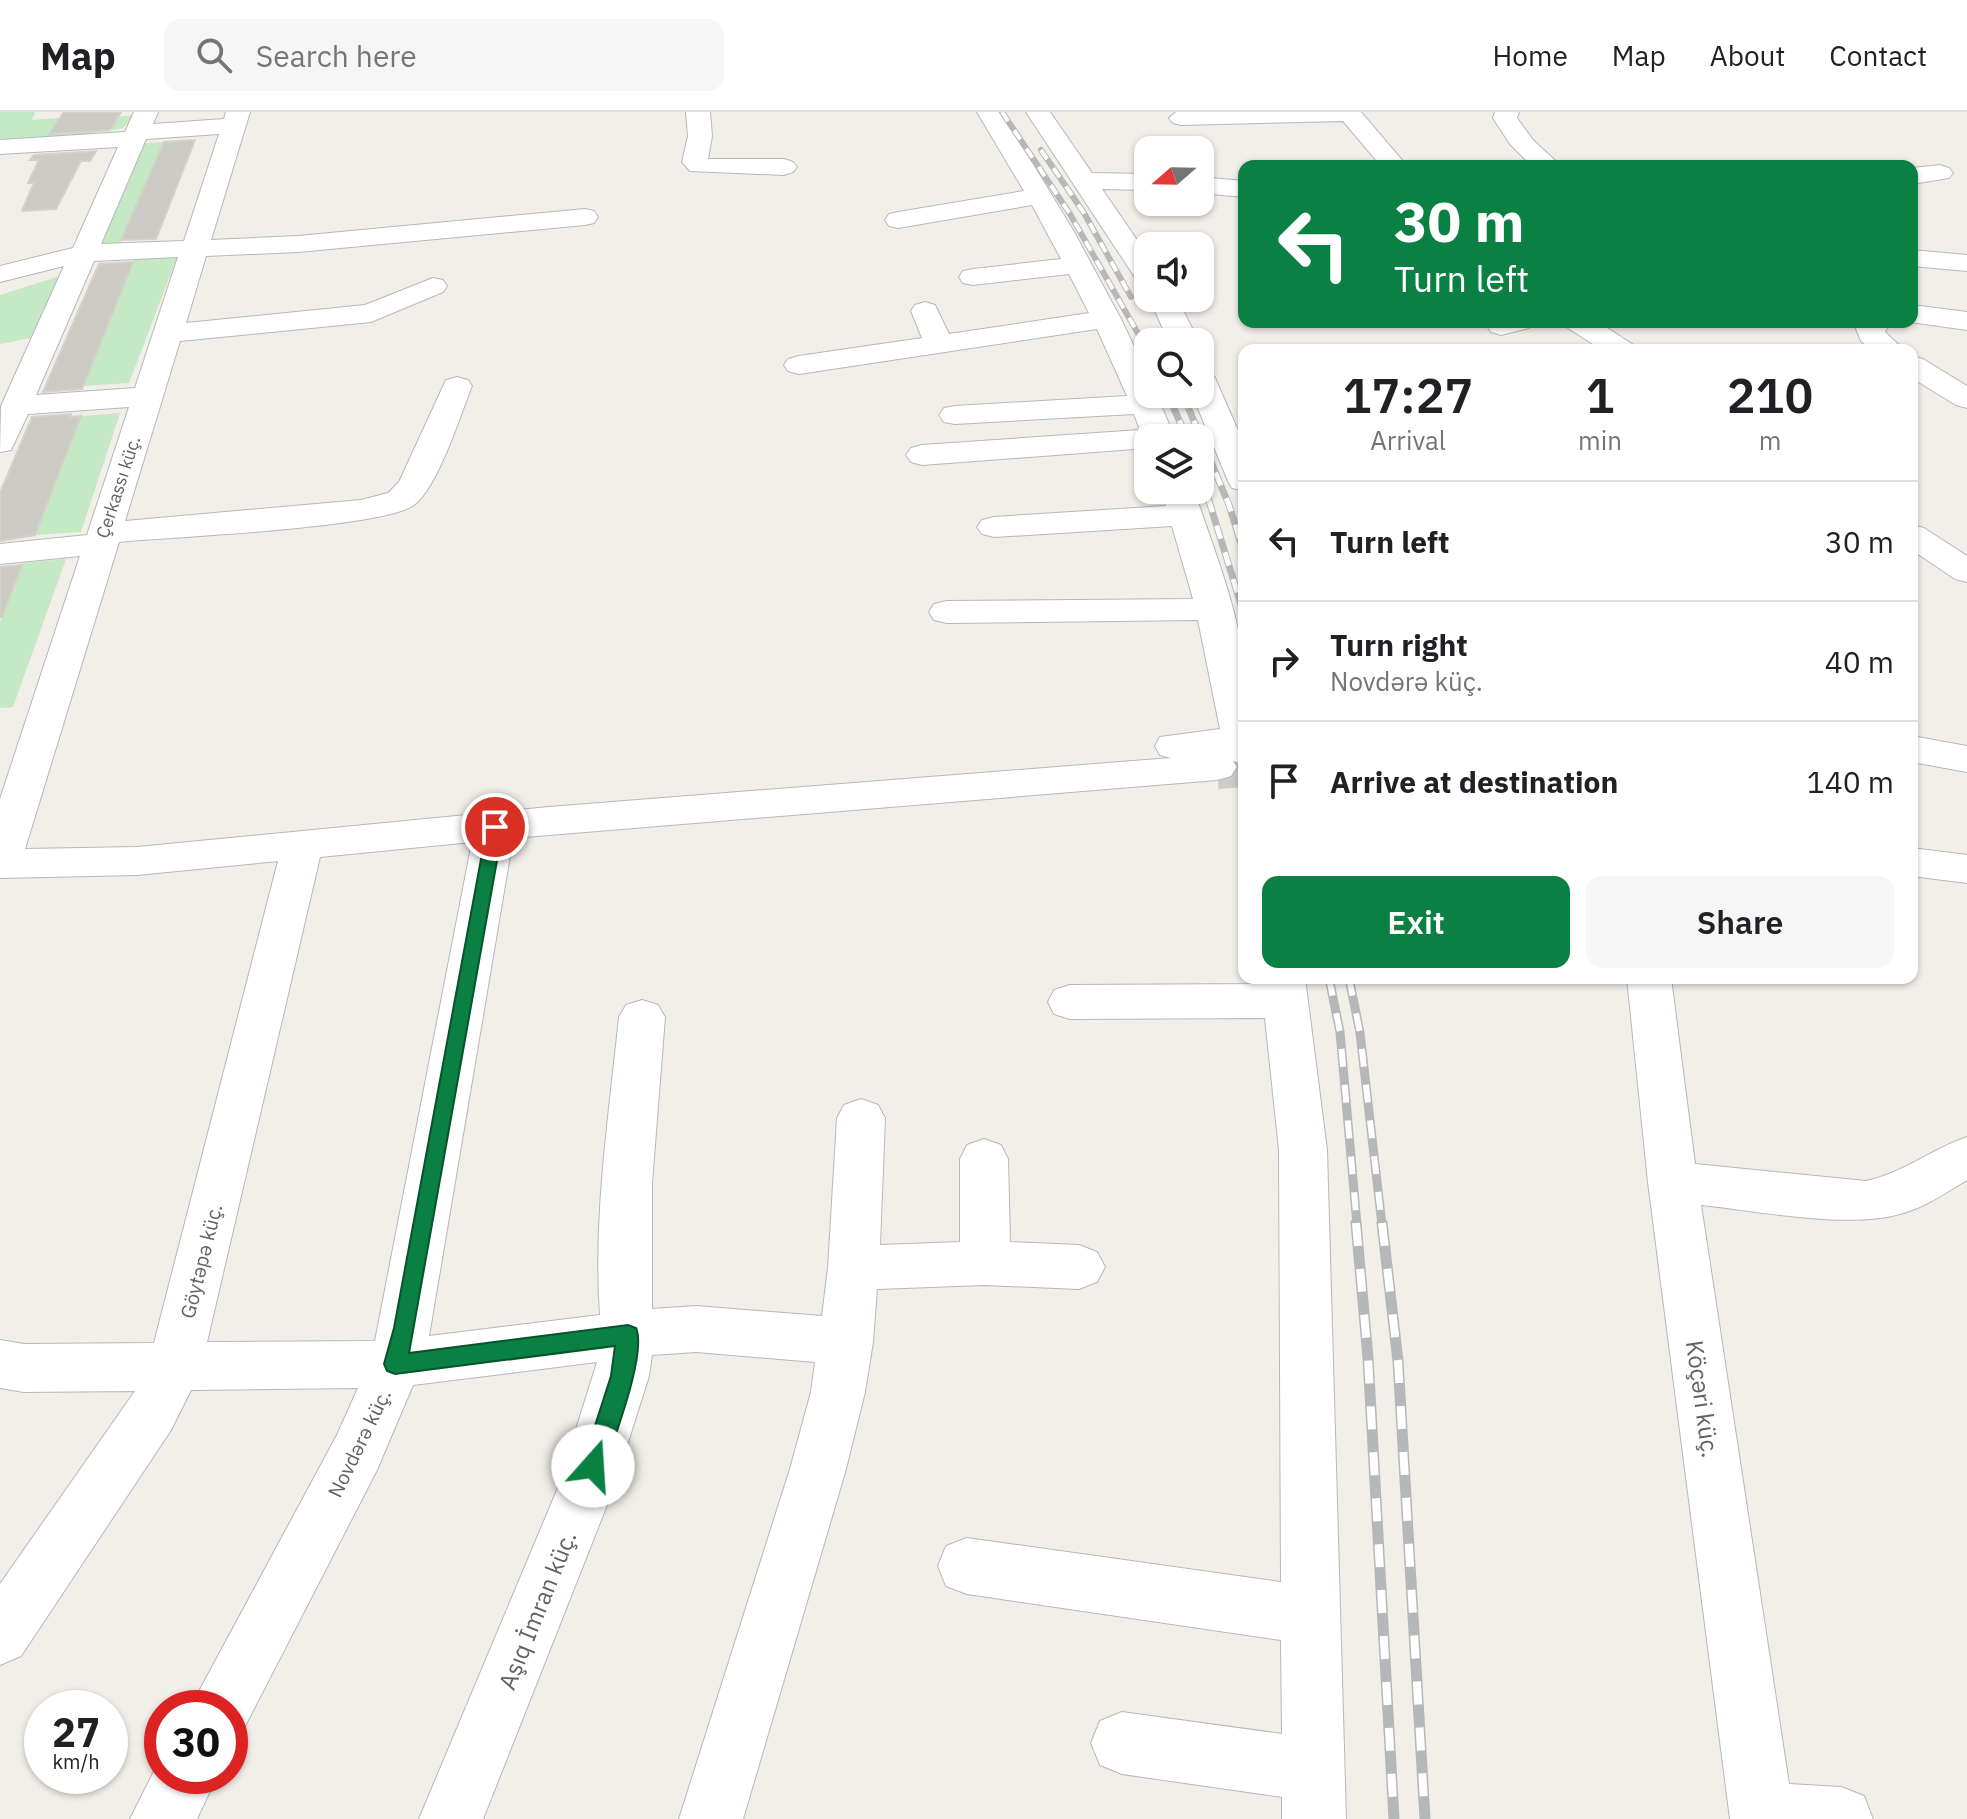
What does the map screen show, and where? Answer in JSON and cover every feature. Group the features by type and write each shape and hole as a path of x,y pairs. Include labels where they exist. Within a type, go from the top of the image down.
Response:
{"street":[{"path":"698,112 700,136 695,162 699,166 784,167"},
{"path":"989,112 1107,319 1134,378"},
{"path":"1040,112 1134,254"},
{"path":"1507,112 1505,118 1515,136 1540,160"},
{"path":"1181,118 1349,113 1389,160"},
{"path":"0,147 139,127 236,119"},
{"name":"Çerkassı küç.","path":"0,863 236,119"},
{"path":"0,443 139,127"},
{"path":"1918,175 1940,173"},
{"path":"1087,181 1134,182"},
{"path":"1214,186 1238,188"},
{"path":"898,220 1039,196"},
{"path":"0,274 84,253 298,244 585,217"},
{"path":"1918,259 1967,263"},
{"path":"973,277 1077,265"},
{"path":"168,333 371,313 433,286"},
{"path":"925,311 939,344"},
{"path":"1918,315 1967,321"},
{"path":"799,365 1107,319"},
{"path":"1587,328 1613,344"},
{"path":"1871,328 1871,335 1882,344"},
{"path":"1918,369 1967,399"},
{"path":"0,554 101,539 362,510 400,500 414,486 457,386"},
{"path":"16,406 147,396"},
{"path":"955,415 1134,405"},
{"path":"1213,408 1238,467"},
{"path":"922,455 1134,440"},
{"path":"994,527 1167,504"},
{"path":"0,863 96,864 549,821 685,824 1237,761 1214,609 1183,504"},
{"path":"1918,539 1967,572"},
{"path":"947,612 1214,609"},
{"path":"1918,750 1967,759"},
{"name":"Novdərə küç.","path":"231,1690 357,1452 395,1364 405,1328 495,827"},
{"name":"Göytəpə küç.","path":"0,1635 152,1413 175,1367 303,844"},
{"path":"1918,863 1967,869"},
{"name":"Köçəri küç.","path":"1650,984 1673,1182 1761,1817"},
{"path":"1070,1002 1285,990 1303,1150 1314,1794 1122,1743"},
{"name":"Aşıq İmran küç.","path":"451,1819 585,1490 622,1376 628,1335 624,1286 627,1183 642,1017"},
{"path":"711,1819 818,1469 847,1342 861,1118"},
{"path":"1673,1182 1866,1201 1900,1194 1967,1157"},
{"path":"984,1159 985,1263"},
{"path":"854,1268 985,1263 1079,1267"},
{"path":"0,1364 24,1368 395,1364 696,1329 847,1342"},
{"path":"967,1566 1311,1615"},
{"path":"162,1819 175,1794"},
{"path":"1761,1817 1841,1819"}],"green space":[{"path":"0,112 35,112 32,120 70,117 69,121 135,115 123,128 0,144"},
{"path":"164,142 120,244 86,247 132,144"},
{"path":"178,255 129,383 83,386 135,258"},
{"path":"76,271 47,335 0,344 0,295"},
{"path":"120,413 81,532 35,535 81,416"},
{"path":"66,559 13,707 0,708 0,622 23,563"}],"building":[{"path":"64,112 121,112 110,130 49,134"},
{"path":"195,140 156,239 121,240 164,142"},
{"path":"96,151 90,161 81,161 56,209 22,211 34,183 28,183 39,160 30,160 34,155"},
{"path":"133,262 82,389 43,392 99,264"},
{"path":"71,414 70,417 81,416 35,535 0,541 0,493 32,417"},
{"path":"22,565 2,617 0,617 0,567"}],"tunnel":[{"path":"1217,767 1238,765"}],"railway":[{"path":"1002,112 1070,214 1135,328"},
{"path":"1041,150 1084,213 1131,297"},
{"path":"1174,408 1181,424"},
{"path":"1188,408 1238,534"},
{"path":"1210,504 1238,595"},
{"path":"1330,984 1340,1032 1357,1225"},
{"path":"1350,984 1360,1033 1382,1225"},
{"path":"1356,1223 1368,1358 1394,1819"},
{"path":"1382,1223 1398,1361 1425,1819"}],"route":[{"path":"495,827 405,1328 395,1364 628,1335 622,1376 593,1466"}]}
